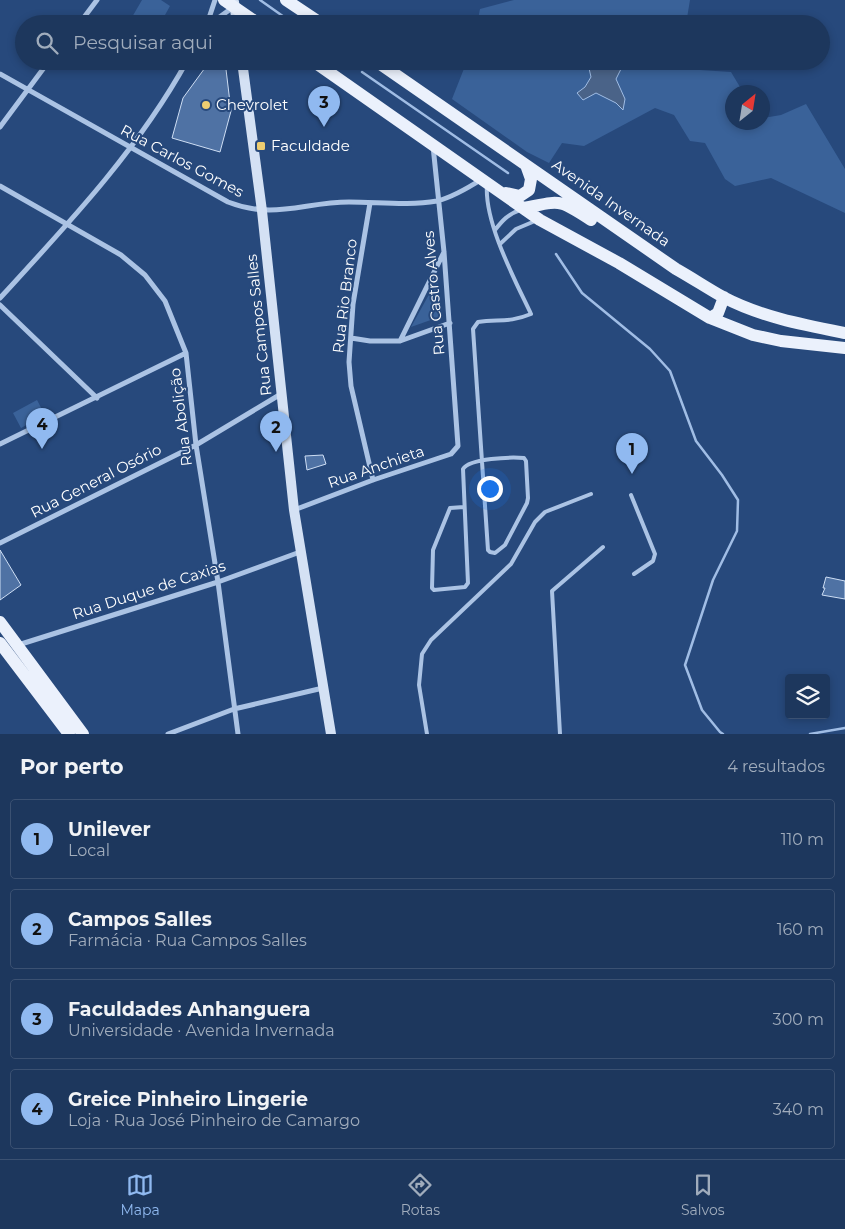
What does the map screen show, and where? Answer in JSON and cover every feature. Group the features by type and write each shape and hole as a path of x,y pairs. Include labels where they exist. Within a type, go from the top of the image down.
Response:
{"main road":[{"path":"286,0 308,15"},
{"path":"230,2 234,15"},
{"path":"230,2 247,15"},
{"name":"Rua Campos Salles","path":"243,70 262,211 294,510 332,734"},
{"path":"326,70 540,220 619,263 710,318 763,337 845,348"},
{"name":"Avenida Invernada","path":"389,70 676,269 724,297 773,317 845,333"},
{"path":"499,191 520,196 529,190 531,179 526,165"},
{"path":"523,208 562,202 594,222 619,229"},
{"path":"540,220 546,204"},
{"path":"710,318 718,312 724,297"},
{"path":"763,337 816,336 820,332 818,328"},
{"path":"0,622 7,646 69,734"},
{"path":"7,646 83,734"}],"street":[{"path":"86,15 98,0"},
{"path":"211,15 215,0"},
{"path":"217,15 230,2"},
{"path":"0,127 42,70"},
{"path":"0,298 68,224 131,148 173,88 182,70"},
{"name":"Rua Carlos Gomes","path":"0,74 228,202 242,208 262,211 348,202 416,204 440,200 485,181"},
{"name":"Rua Castro Alves","path":"432,144 440,200 458,440"},
{"name":"Rua Abolição","path":"0,186 121,255 145,275 164,301 186,353 196,445 218,582 238,734"},
{"name":"Rua Rio Branco","path":"370,203 353,304 349,362 351,386 373,480"},
{"path":"400,342 444,252"},
{"path":"0,305 97,398"},
{"path":"351,338 400,342 450,323"},
{"path":"0,444 186,353"},
{"name":"Rua General Osório","path":"0,543 196,445 281,394"},
{"name":"Rua Anchieta","path":"294,510 373,480 451,454 456,450 458,440"},
{"name":"Rua Duque de Caxias","path":"7,646 218,582 300,552"},
{"path":"168,734 234,709 324,688"}],"lane":[{"path":"464,507 450,508 434,544 431,571 433,590 465,587 468,584 464,507 465,466 483,461 521,458 526,462 528,498 505,545 495,553 492,553 488,550 483,461 473,329 474,325 478,322 509,321 531,314 508,266 495,230 487,201 485,181"},
{"path":"495,230 502,220 511,213 523,208"},
{"path":"500,244 516,229 528,222 540,220"},
{"path":"427,734 419,685 422,654 445,626 511,564 535,522 544,512 591,494"},
{"path":"631,495 655,554 653,561 634,574"},
{"path":"560,734 552,591 602,547"}],"shaded area":[{"path":"142,0 161,0 170,6 165,15 133,15"},
{"path":"514,0 690,0 688,15 479,15 480,9"},
{"path":"463,70 700,70 731,72 739,85 725,85 725,130 770,130 770,117 781,115 806,104 845,169 845,213 771,178 735,186 725,179 705,143 690,141 674,115 655,108 584,146 562,143 549,163 527,152 452,99"},
{"path":"589,70 620,70 616,79 625,99 623,110 616,103 596,93 583,100 577,93 585,87 591,77"},
{"path":"437,280 442,316 411,327"},
{"path":"37,400 45,415 21,428 13,413"}],"building":[{"name":"Chevrolet","path":"203,70 226,70 231,111 220,152 172,138 183,98"},
{"path":"323,455 326,464 307,470 305,456"},
{"path":"0,550 21,585 0,600"},
{"path":"826,577 845,581 845,599 822,595"}],"waterway":[{"path":"260,0 281,15"},
{"path":"362,72 508,173"},
{"path":"556,254 582,293 650,349 670,371 696,441 738,500 737,531 713,580 685,665 702,710 723,734"},
{"path":"810,734 845,728"}],"place":[{"name":"Chevrolet","path":"206,105"},
{"name":"Faculdades Anhanguera","path":"324,127"},
{"name":"Faculdade","path":"261,146"},
{"name":"Greice Pinheiro Lingerie","path":"42,449"},
{"name":"Campos Salles","path":"276,452"},
{"name":"Unilever","path":"632,474"}]}
